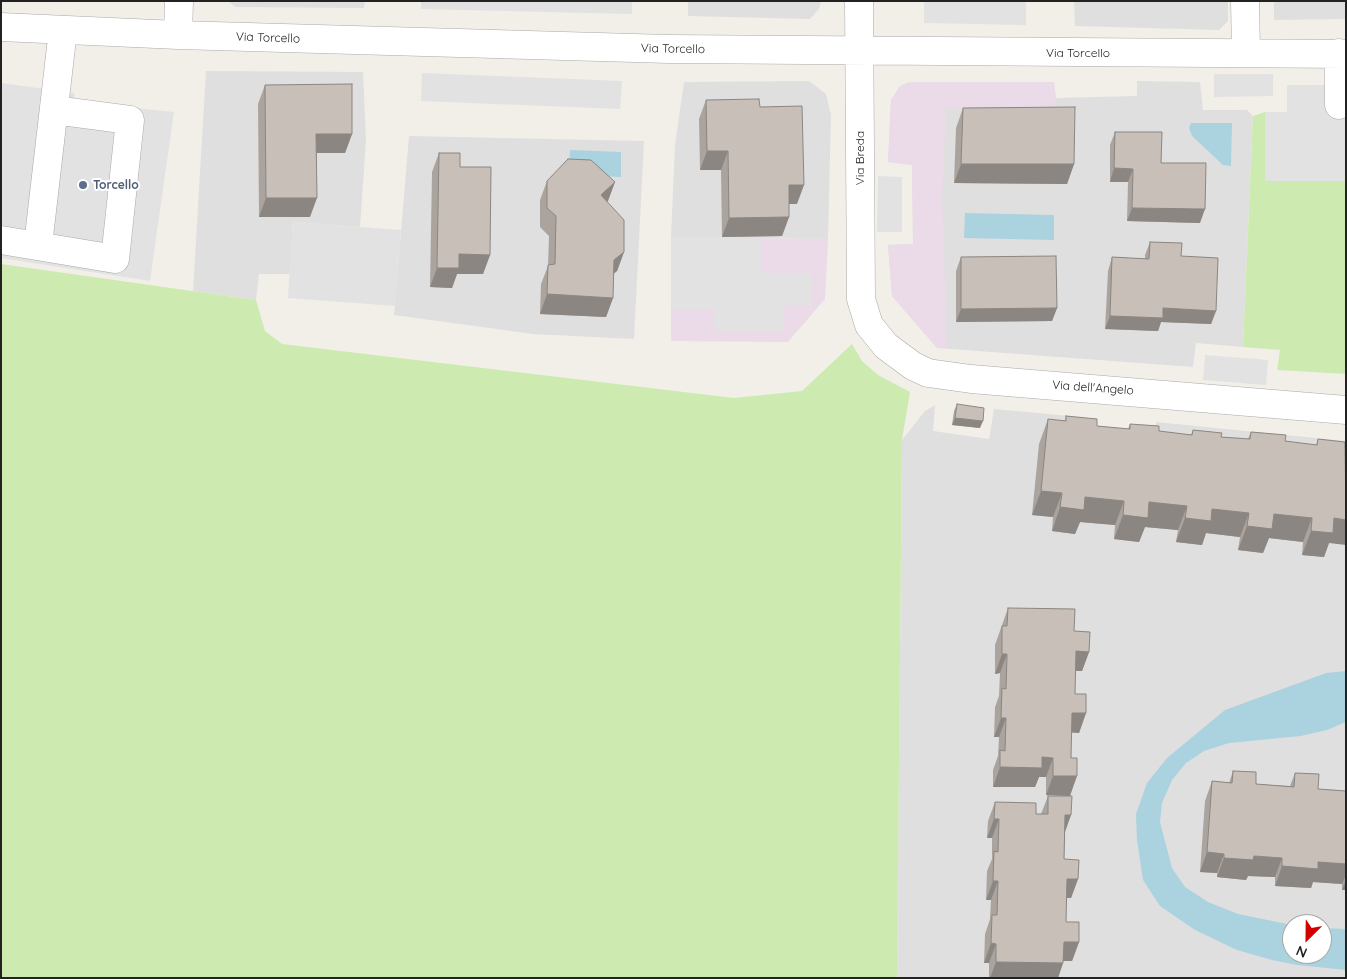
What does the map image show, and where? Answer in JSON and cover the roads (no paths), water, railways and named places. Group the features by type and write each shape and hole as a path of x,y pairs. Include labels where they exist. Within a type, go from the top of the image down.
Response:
{"street":[{"path":"178,35 179,1"},
{"name":"Via Breda","path":"859,1 860,279 864,315"},
{"path":"1245,1 1246,53"},
{"name":"Via Torcello","path":"1,27 178,35 669,49 1342,54"},
{"path":"38,245 63,30"},
{"path":"1340,105 1342,54"},
{"path":"1,240 115,259 130,120 54,110"},
{"name":"Via dell'Angelo","path":"864,315 877,337 886,346 913,366 928,373 971,379 1346,410"}],"water":[{"path":"1191,123 1232,123 1231,166 1223,165 1192,136 1189,128"},
{"path":"570,150 621,152 621,177 569,175"},
{"path":"965,213 1054,215 1054,240 964,238"},
{"path":"1346,671 1346,722 1327,730 1301,736 1229,743 1204,751 1186,763 1172,780 1162,803 1160,822 1172,868 1185,887 1208,902 1238,914 1282,923 1282,962 1237,950 1195,930 1160,906 1143,880 1137,840 1136,814 1147,783 1167,758 1225,710 1326,673"},
{"path":"1332,928 1346,929 1346,970 1292,964 1332,964"}],"place":[{"name":"Torcello","path":"83,185"}]}
